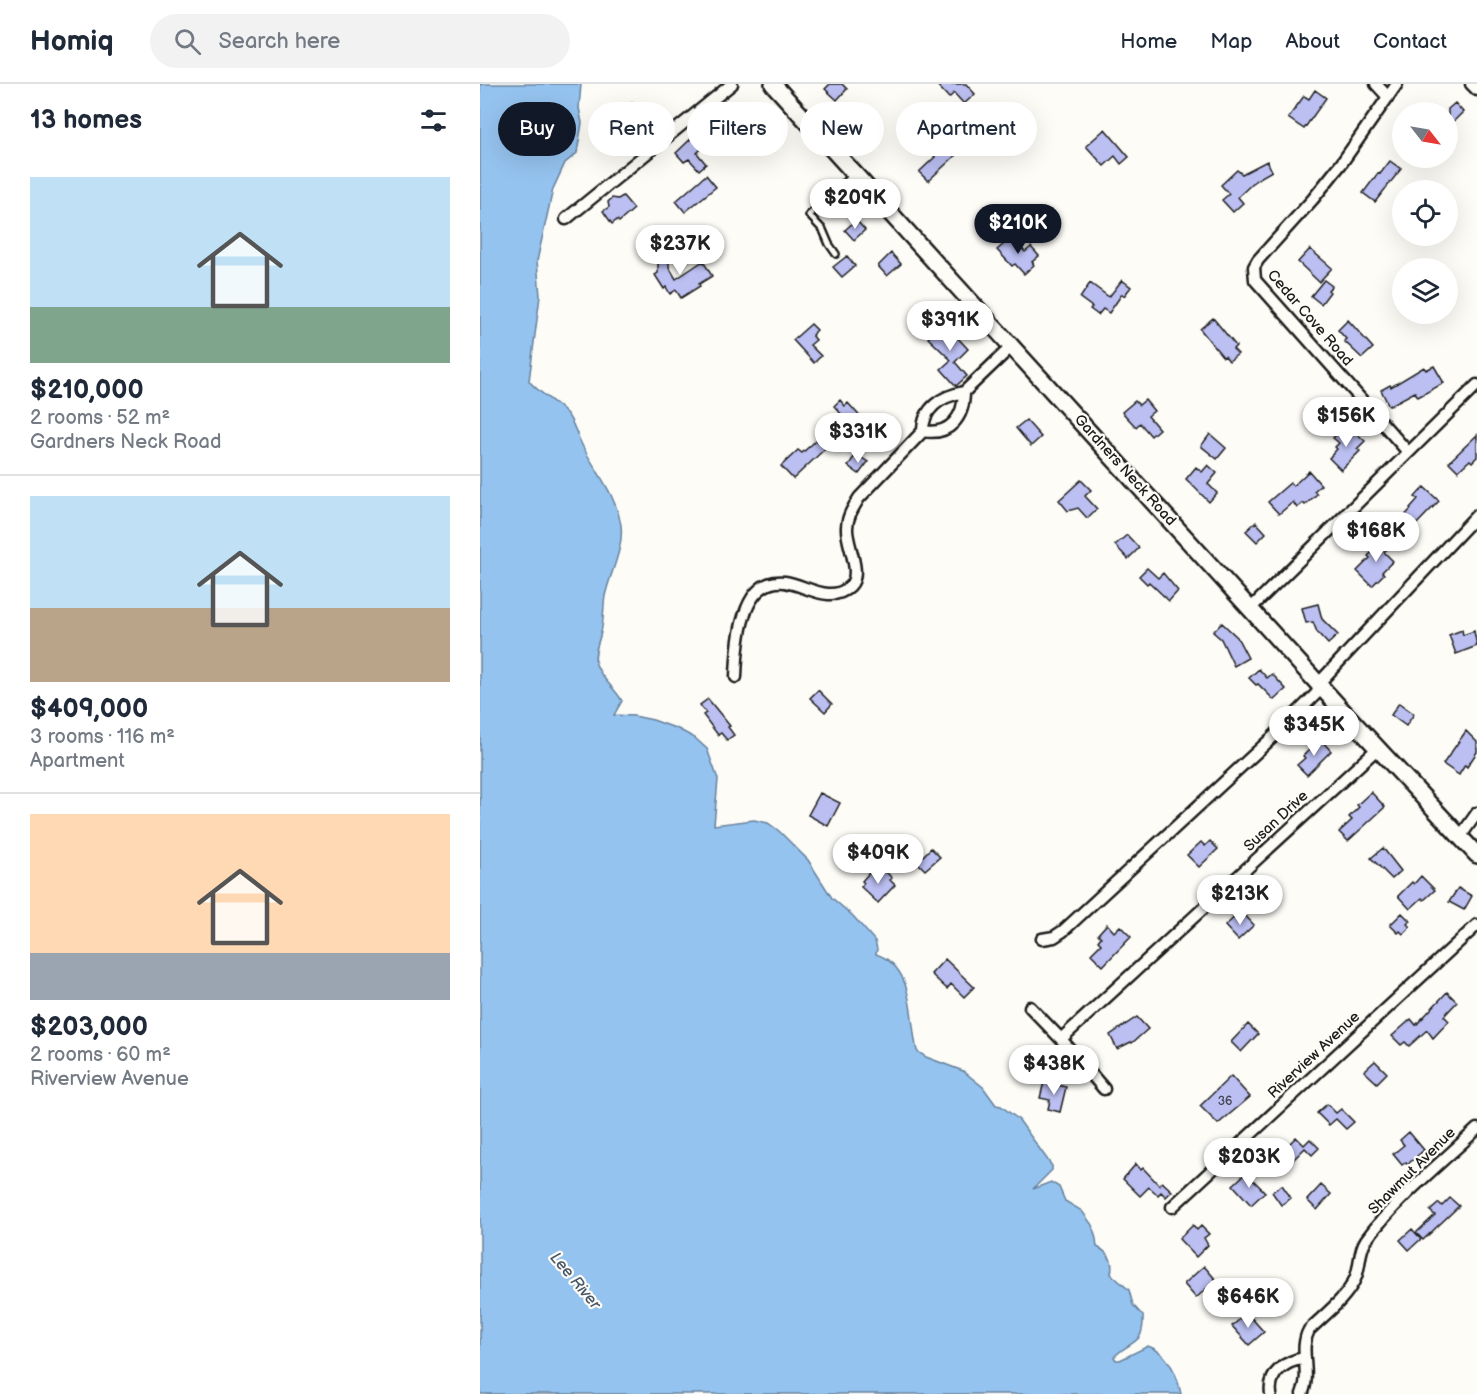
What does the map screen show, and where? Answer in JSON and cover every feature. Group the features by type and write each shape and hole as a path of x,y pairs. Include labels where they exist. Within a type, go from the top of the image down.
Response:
{"street":[{"path":"566,219 732,84"},
{"name":"Gardners Neck Road","path":"773,84 1477,855"},
{"path":"1376,84 1388,97"},
{"name":"Cedar Cove Road","path":"1397,84 1341,164 1258,260 1253,273 1255,280 1408,452"},
{"path":"1471,84 1477,90"},
{"path":"736,677 739,639 751,600 766,585 777,582 795,584 826,594 837,594 850,586 854,581 855,570 854,560 847,544 847,527 852,510 859,498 923,431 926,415 939,400 948,395 964,392 1012,346"},
{"path":"1251,608 1477,385"},
{"path":"923,431 938,432 951,425 959,417 964,406 964,392"},
{"path":"1042,939 1054,937 1063,932 1273,737 1317,693 1319,683 1477,515"},
{"name":"Susan Drive","path":"1061,1039 1378,748"},
{"path":"1460,837 1477,813"},
{"name":"Riverview Avenue","path":"1172,1207 1477,925"},
{"path":"1030,1007 1104,1089"},
{"name":"Shawmut Avenue","path":"1302,1394 1307,1375 1304,1345 1309,1330 1350,1288 1357,1276 1359,1253 1367,1239 1388,1213 1477,1128"},
{"path":"1271,1394 1271,1383 1277,1371 1286,1363 1305,1358"}],"lane":[{"path":"836,254 823,230 809,215 855,174"}],"water":[{"name":"Lee River","path":"480,84 581,84 579,108 582,123 577,153 576,102 498,102 498,156 573,156 565,163 553,189 537,261 540,296 529,381 569,417 619,514 620,543 605,596 602,628 595,656 601,674 622,701 614,715 653,720 695,738 707,749 718,779 714,825 754,820 768,823 808,860 832,898 853,916 875,941 876,954 889,961 898,970 908,995 917,1051 926,1057 963,1071 983,1087 996,1105 1001,1106 1019,1120 1052,1166 1052,1170 1033,1189 1051,1182 1059,1187 1065,1201 1082,1211 1092,1225 1097,1247 1107,1254 1111,1261 1111,1274 1129,1290 1133,1305 1143,1316 1139,1338 1120,1351 1114,1357 1116,1360 1148,1346 1155,1349 1171,1365 1181,1394 480,1394"}],"building":[{"path":"830,84 842,84 847,89 837,100 825,89"},
{"path":"936,84 966,84 975,94 966,102 962,102 954,93 949,98"},
{"path":"1315,90 1326,98 1304,129 1288,118 1304,96 1309,99"},
{"path":"1458,106 1463,112 1458,117"},
{"path":"1105,129 1129,157 1121,164 1115,156 1104,166 1086,146"},
{"path":"687,142 687,156 699,156 706,164 699,170 689,159 684,162 676,153"},
{"path":"955,156 928,181 919,172 935,157"},
{"path":"1267,161 1272,171 1256,180 1238,197 1243,203 1233,212 1222,200 1229,194 1221,185 1237,170 1242,174"},
{"path":"1390,161 1392,168 1401,169 1375,202 1363,193 1378,173 1380,174"},
{"path":"706,175 716,187 685,212 676,201"},
{"path":"623,196 634,209 619,222 617,220 612,224 603,211 609,207 608,202 612,198 618,199"},
{"path":"856,220 865,230 854,240 845,230"},
{"path":"1012,237 1025,252 1031,247 1039,256 1032,262 1034,265 1024,274 1015,264 1012,266 997,250"},
{"path":"658,249 669,249 669,267 676,279 703,261 712,276 681,298 676,290 670,294 655,275 658,273"},
{"path":"1310,249 1332,268 1319,282 1298,262"},
{"path":"891,253 901,264 887,276 878,266"},
{"path":"847,256 855,266 842,277 833,267"},
{"path":"1122,280 1131,287 1124,296 1122,294 1109,313 1103,309 1098,315 1080,298 1090,283 1109,297"},
{"path":"1324,280 1332,286 1321,304 1311,296"},
{"path":"1213,318 1236,346 1233,349 1238,354 1229,361 1200,329"},
{"path":"1348,320 1373,348 1362,358 1344,341 1346,339 1338,330"},
{"path":"944,323 968,349 955,362 967,376 956,386 941,369 951,360 928,338"},
{"path":"811,324 817,330 812,335 816,340 810,345 821,356 814,363 793,340"},
{"path":"1434,366 1444,383 1418,397 1415,392 1389,406 1381,390 1390,385 1391,387 1424,367 1426,370"},
{"path":"840,400 845,406 848,403 873,431 864,439 834,406"},
{"path":"1145,400 1154,411 1148,416 1159,429 1151,436 1140,423 1136,427 1122,412 1135,401 1139,405"},
{"path":"1026,420 1041,437 1031,446 1016,428"},
{"path":"1342,428 1351,437 1355,432 1365,441 1357,449 1360,451 1341,470 1329,458 1339,443 1333,438"},
{"path":"1210,434 1226,448 1217,459 1201,446"},
{"path":"1477,435 1477,457 1458,471 1449,462"},
{"path":"820,437 828,446 793,479 781,466 798,450 802,453"},
{"path":"856,454 868,462 859,474 848,466"},
{"path":"1208,465 1217,473 1208,484 1217,493 1209,502 1186,479 1196,467 1202,472"},
{"path":"1309,471 1321,485 1314,491 1317,494 1305,505 1303,503 1297,508 1293,502 1279,514 1268,502 1290,483 1293,486"},
{"path":"1081,480 1091,490 1085,496 1097,509 1087,518 1078,508 1068,511 1059,500"},
{"path":"1424,487 1439,501 1410,531 1400,521 1411,509 1418,499 1415,497"},
{"path":"1256,522 1266,533 1257,542 1246,531"},
{"path":"1127,535 1139,548 1128,559 1115,545"},
{"path":"1379,537 1389,547 1384,552 1393,561 1372,586 1357,571 1370,558 1368,556 1374,550 1370,547"},
{"path":"1147,568 1158,578 1163,573 1178,591 1169,601 1139,576"},
{"path":"1318,604 1322,619 1338,635 1328,644 1317,632 1313,622 1306,623 1302,608"},
{"path":"1222,623 1237,637 1248,658 1234,666 1221,639 1213,632"},
{"path":"1462,630 1463,635 1474,631 1477,646 1456,654 1449,635"},
{"path":"1259,669 1267,678 1272,674 1286,689 1274,700 1249,678"},
{"path":"818,690 832,704 825,712 810,698"},
{"path":"708,699 730,726 728,727 734,735 727,740 721,733 718,735 703,715 706,713 700,705"},
{"path":"1399,703 1414,714 1406,726 1391,715"},
{"path":"1466,731 1477,742 1477,752 1459,775 1443,764"},
{"path":"1320,739 1331,751 1307,775 1297,765"},
{"path":"1371,792 1385,807 1348,841 1339,832 1352,820 1349,817 1359,807 1357,805"},
{"path":"820,793 840,803 828,826 808,815"},
{"path":"1210,841 1218,849 1199,867 1187,855 1201,842 1205,846"},
{"path":"931,848 940,857 925,870 917,862"},
{"path":"1383,848 1401,871 1392,879 1371,858"},
{"path":"883,869 895,885 878,903 861,887 864,883 862,881 869,873 873,876 878,870 880,872"},
{"path":"1421,876 1435,890 1410,909 1398,896"},
{"path":"1458,888 1472,896 1464,910 1449,902"},
{"path":"1241,911 1254,925 1238,940 1225,926"},
{"path":"1402,913 1410,921 1407,924 1410,927 1403,934 1400,931 1398,933 1390,925"},
{"path":"1107,924 1114,932 1120,926 1131,937 1103,966 1091,954 1101,944 1098,941 1101,937 1098,934"},
{"path":"945,959 974,987 964,997 951,984 947,989 931,974"},
{"path":"1447,992 1457,1002 1444,1016 1449,1021 1433,1038 1427,1030 1409,1046 1405,1042 1401,1045 1392,1036 1411,1019 1416,1025"},
{"path":"1137,1017 1148,1029 1132,1043 1117,1049 1110,1035"},
{"path":"1248,1024 1258,1034 1241,1052 1231,1042"},
{"path":"1375,1061 1387,1073 1377,1083 1364,1071"},
{"path":"1231,1076 1250,1097 1218,1124 1200,1106"},
{"path":"1044,1082 1066,1087 1060,1112 1048,1109 1050,1100 1040,1098"},
{"path":"1327,1104 1336,1113 1341,1109 1354,1122 1346,1129 1336,1119 1329,1125 1317,1113"},
{"path":"1409,1132 1424,1150 1408,1164 1406,1162 1402,1165 1393,1154 1404,1145 1400,1140"},
{"path":"1296,1137 1304,1145 1310,1139 1319,1148 1312,1155 1305,1148 1292,1161 1282,1151"},
{"path":"1136,1164 1159,1185 1162,1182 1172,1191 1166,1197 1161,1192 1158,1195 1149,1187 1140,1196 1123,1179"},
{"path":"1246,1173 1265,1192 1251,1205 1233,1185"},
{"path":"1282,1185 1291,1198 1281,1205 1272,1192"},
{"path":"1321,1185 1331,1194 1317,1210 1307,1200"},
{"path":"1450,1198 1459,1206 1423,1240 1416,1233 1435,1215 1430,1211 1439,1203 1442,1206"},
{"path":"1193,1225 1197,1230 1201,1226 1209,1234 1204,1238 1208,1245 1196,1257 1179,1239"},
{"path":"1412,1229 1421,1239 1409,1250 1400,1240"},
{"path":"1204,1266 1216,1280 1196,1298 1184,1284"},
{"path":"1247,1313 1264,1332 1249,1345 1232,1326"}]}
